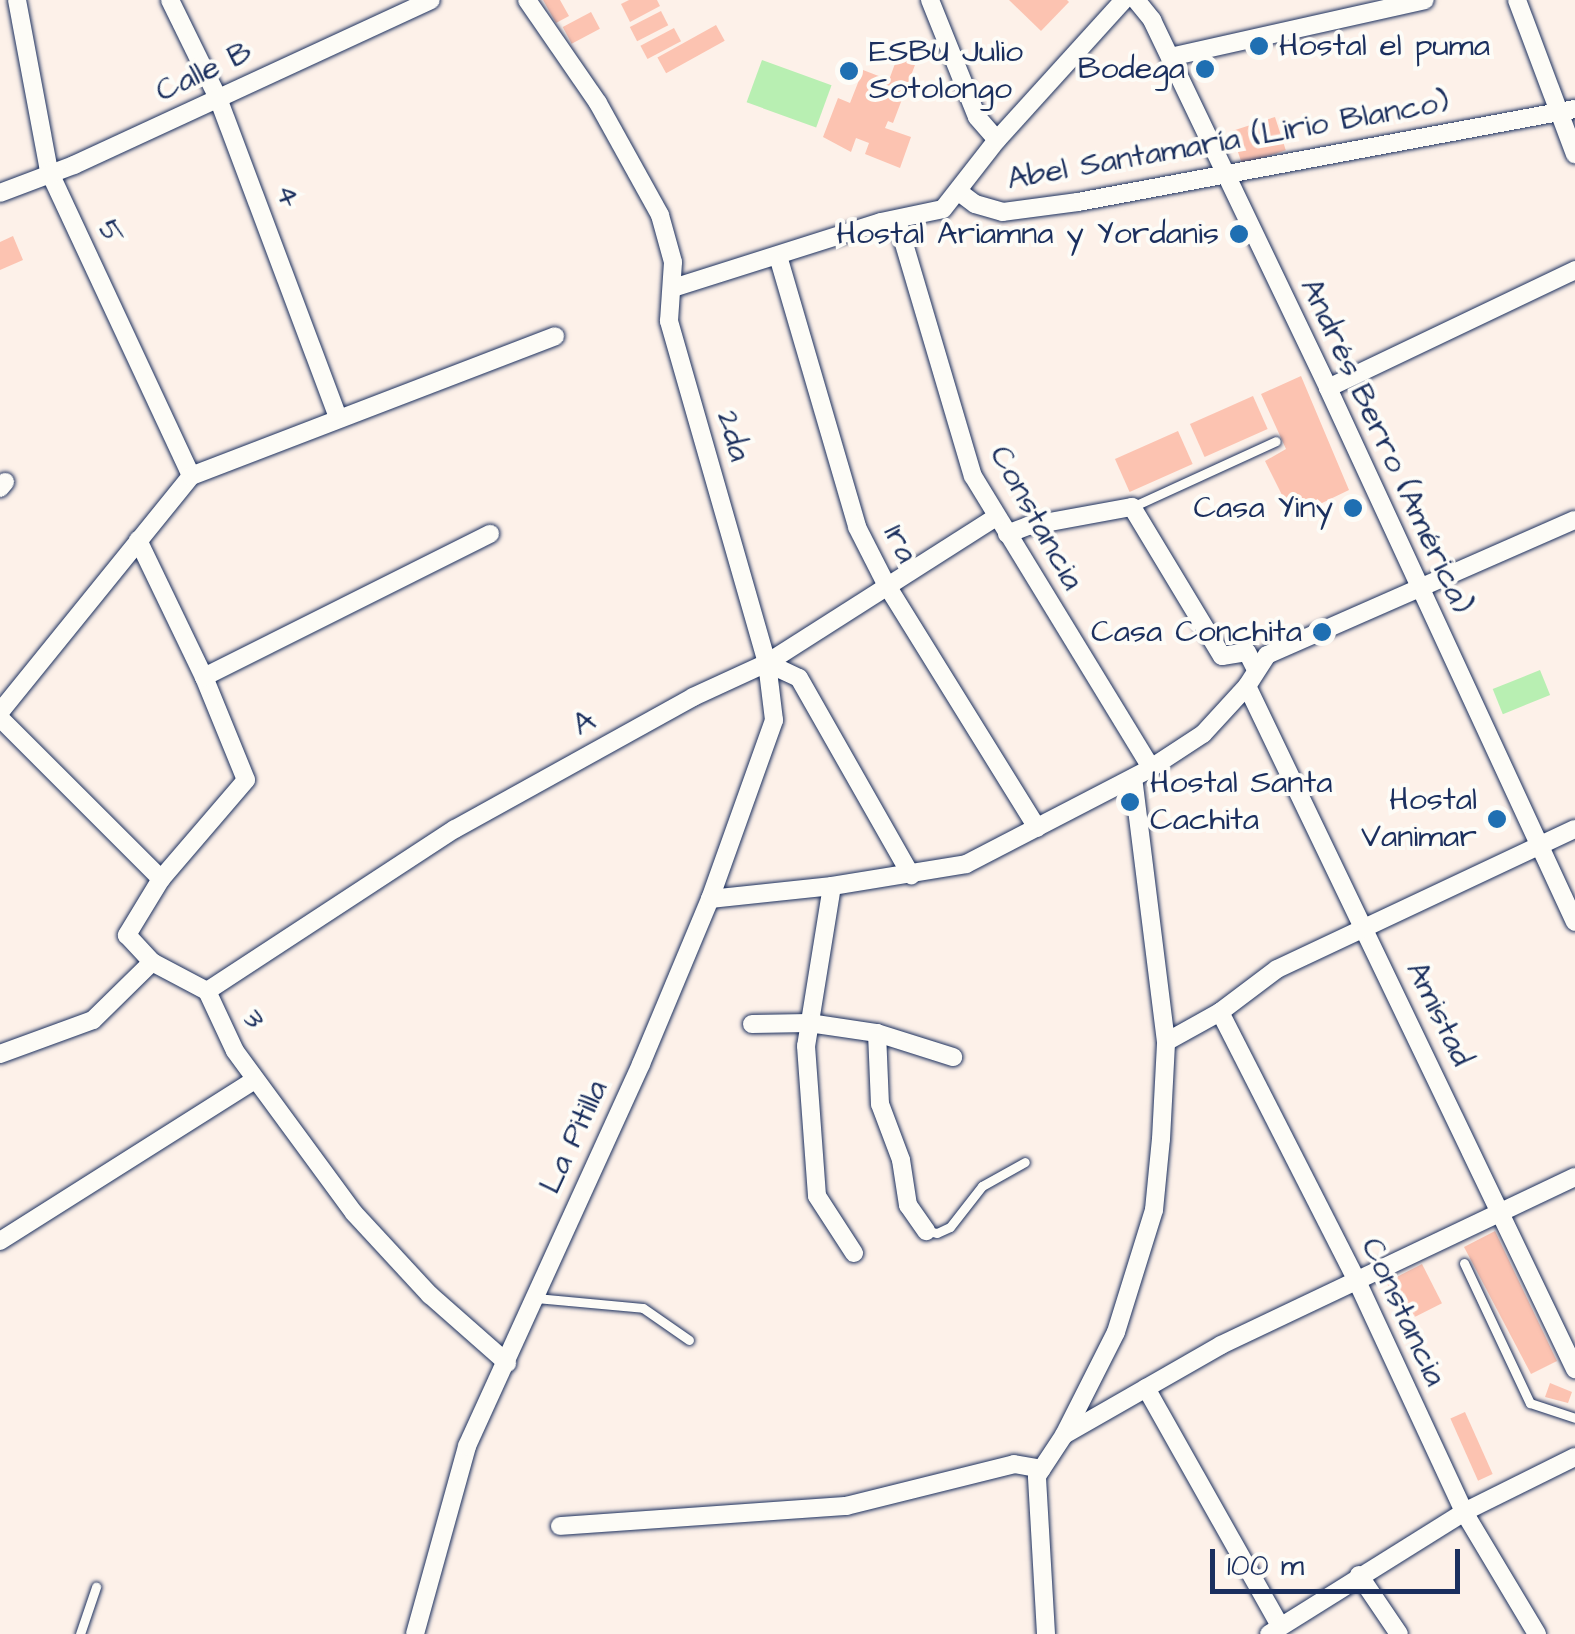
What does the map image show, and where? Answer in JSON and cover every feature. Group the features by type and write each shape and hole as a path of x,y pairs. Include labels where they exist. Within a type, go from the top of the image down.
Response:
{"street":[{"name":"5","path":"18,0 49,171 191,476"},
{"name":"4","path":"170,0 218,98 338,418"},
{"name":"2da","path":"527,0 632,161 660,216 673,262 669,320 767,663"},
{"path":"930,0 977,117 998,140"},
{"path":"674,288 897,220 930,215 959,192 998,140 1124,0"},
{"name":"Andrés Berro (América)","path":"1136,0 1152,20 1328,388 1575,922"},
{"path":"1170,57 1426,0"},
{"path":"1517,0 1569,110 1575,154"},
{"name":"Calle B","path":"0,193 49,171 74,165 420,2"},
{"name":"Abel Santamaría (Lirio Blanco)","path":"959,192 975,204 1004,212 1227,176 1569,110"},
{"name":"Constancia","path":"897,220 973,476 1150,768"},
{"name":"1ra","path":"778,256 857,527 886,584 1037,828"},
{"path":"1328,388 1575,270"},
{"path":"161,879 0,715 191,476 554,336"},
{"path":"1007,534 1028,526 1132,507 1222,656 1247,652 1252,678"},
{"name":"A","path":"207,991 455,829 693,697 767,663 996,517"},
{"path":"710,898 832,886 966,864 1133,778 1203,734 1268,654 1575,520"},
{"path":"204,677 490,534"},
{"path":"0,1054 93,1020 152,962 128,935 161,879 246,780 204,677 138,540"},
{"path":"767,663 798,678 911,875"},
{"name":"La Pitilla","path":"415,1634 467,1446 641,1064 710,898 774,720 767,663"},
{"name":"Amistad","path":"1252,678 1364,928 1575,1369"},
{"path":"1046,1634 1037,1476 1064,1435 1116,1332 1154,1210 1166,1042 1133,778"},
{"path":"1166,1042 1220,1012 1277,970 1575,829"},
{"path":"832,886 806,1046 817,1196 854,1253"},
{"name":"3","path":"152,962 207,991 235,1051 354,1213 430,1295 507,1364"},
{"name":"Constancia","path":"1220,1012 1356,1279 1464,1512 1537,1634"},
{"path":"752,1024 809,1023 877,1033 953,1056"},
{"path":"877,1033 880,1104 901,1160 908,1205 926,1232"},
{"path":"0,1241 255,1080"},
{"path":"1064,1435 1356,1279 1575,1177"},
{"path":"1146,1388 1275,1630 1464,1512 1575,1457"},
{"path":"560,1526 846,1506 1014,1464 1042,1468"},
{"path":"1359,1575 1399,1634"}],"lane":[{"path":"1132,507 1276,441"},
{"path":"926,1232 937,1233 950,1226 982,1186 1025,1162"},
{"path":"1464,1264 1530,1403 1575,1418"},
{"path":"533,1298 643,1308 689,1340"},
{"path":"80,1634 96,1588"}],"green space":[{"path":"762,60 832,85 816,128 747,102"},
{"path":"1540,670 1550,695 1503,714 1493,689"}],"building":[{"path":"543,0 560,0 569,16 556,23"},
{"path":"629,0 657,0 660,6 630,22 621,4"},
{"path":"1009,0 1067,0 1069,2 1041,31"},
{"path":"661,11 668,25 637,41 630,27"},
{"path":"591,12 600,29 572,44 563,27"},
{"path":"716,25 725,41 666,73 657,57"},
{"path":"674,28 681,41 647,59 640,46"},
{"path":"900,50 918,57 893,123 888,121 885,128 911,137 900,168 865,154 869,143 856,138 851,152 823,137 838,98 850,103 863,70 889,80"},
{"path":"1275,117 1286,150 1242,165 1231,131"},
{"path":"13,236 23,260 0,270 0,242"},
{"path":"1301,376 1349,490 1293,517 1265,461 1286,449 1261,394"},
{"path":"1253,396 1268,429 1205,457 1190,424"},
{"path":"1178,431 1193,464 1130,492 1115,459"},
{"path":"1495,1231 1557,1361 1531,1374 1464,1247"},
{"path":"1422,1264 1442,1303 1406,1321 1386,1282"},
{"path":"1550,1383 1572,1392 1568,1403 1545,1397"},
{"path":"1465,1412 1493,1474 1478,1481 1450,1419"}],"place":[{"name":"Hostal el puma","path":"1259,46"},
{"name":"Bodega","path":"1205,69"},
{"name":"ESBU Julio Sotolongo","path":"849,71"},
{"name":"Hostal Ariamna y Yordanis","path":"1239,234"},
{"name":"Casa Yiny","path":"1353,508"},
{"name":"Casa Conchita","path":"1322,632"},
{"name":"Hostal Santa Cachita","path":"1130,802"},
{"name":"Hostal Vanimar","path":"1497,819"}]}
